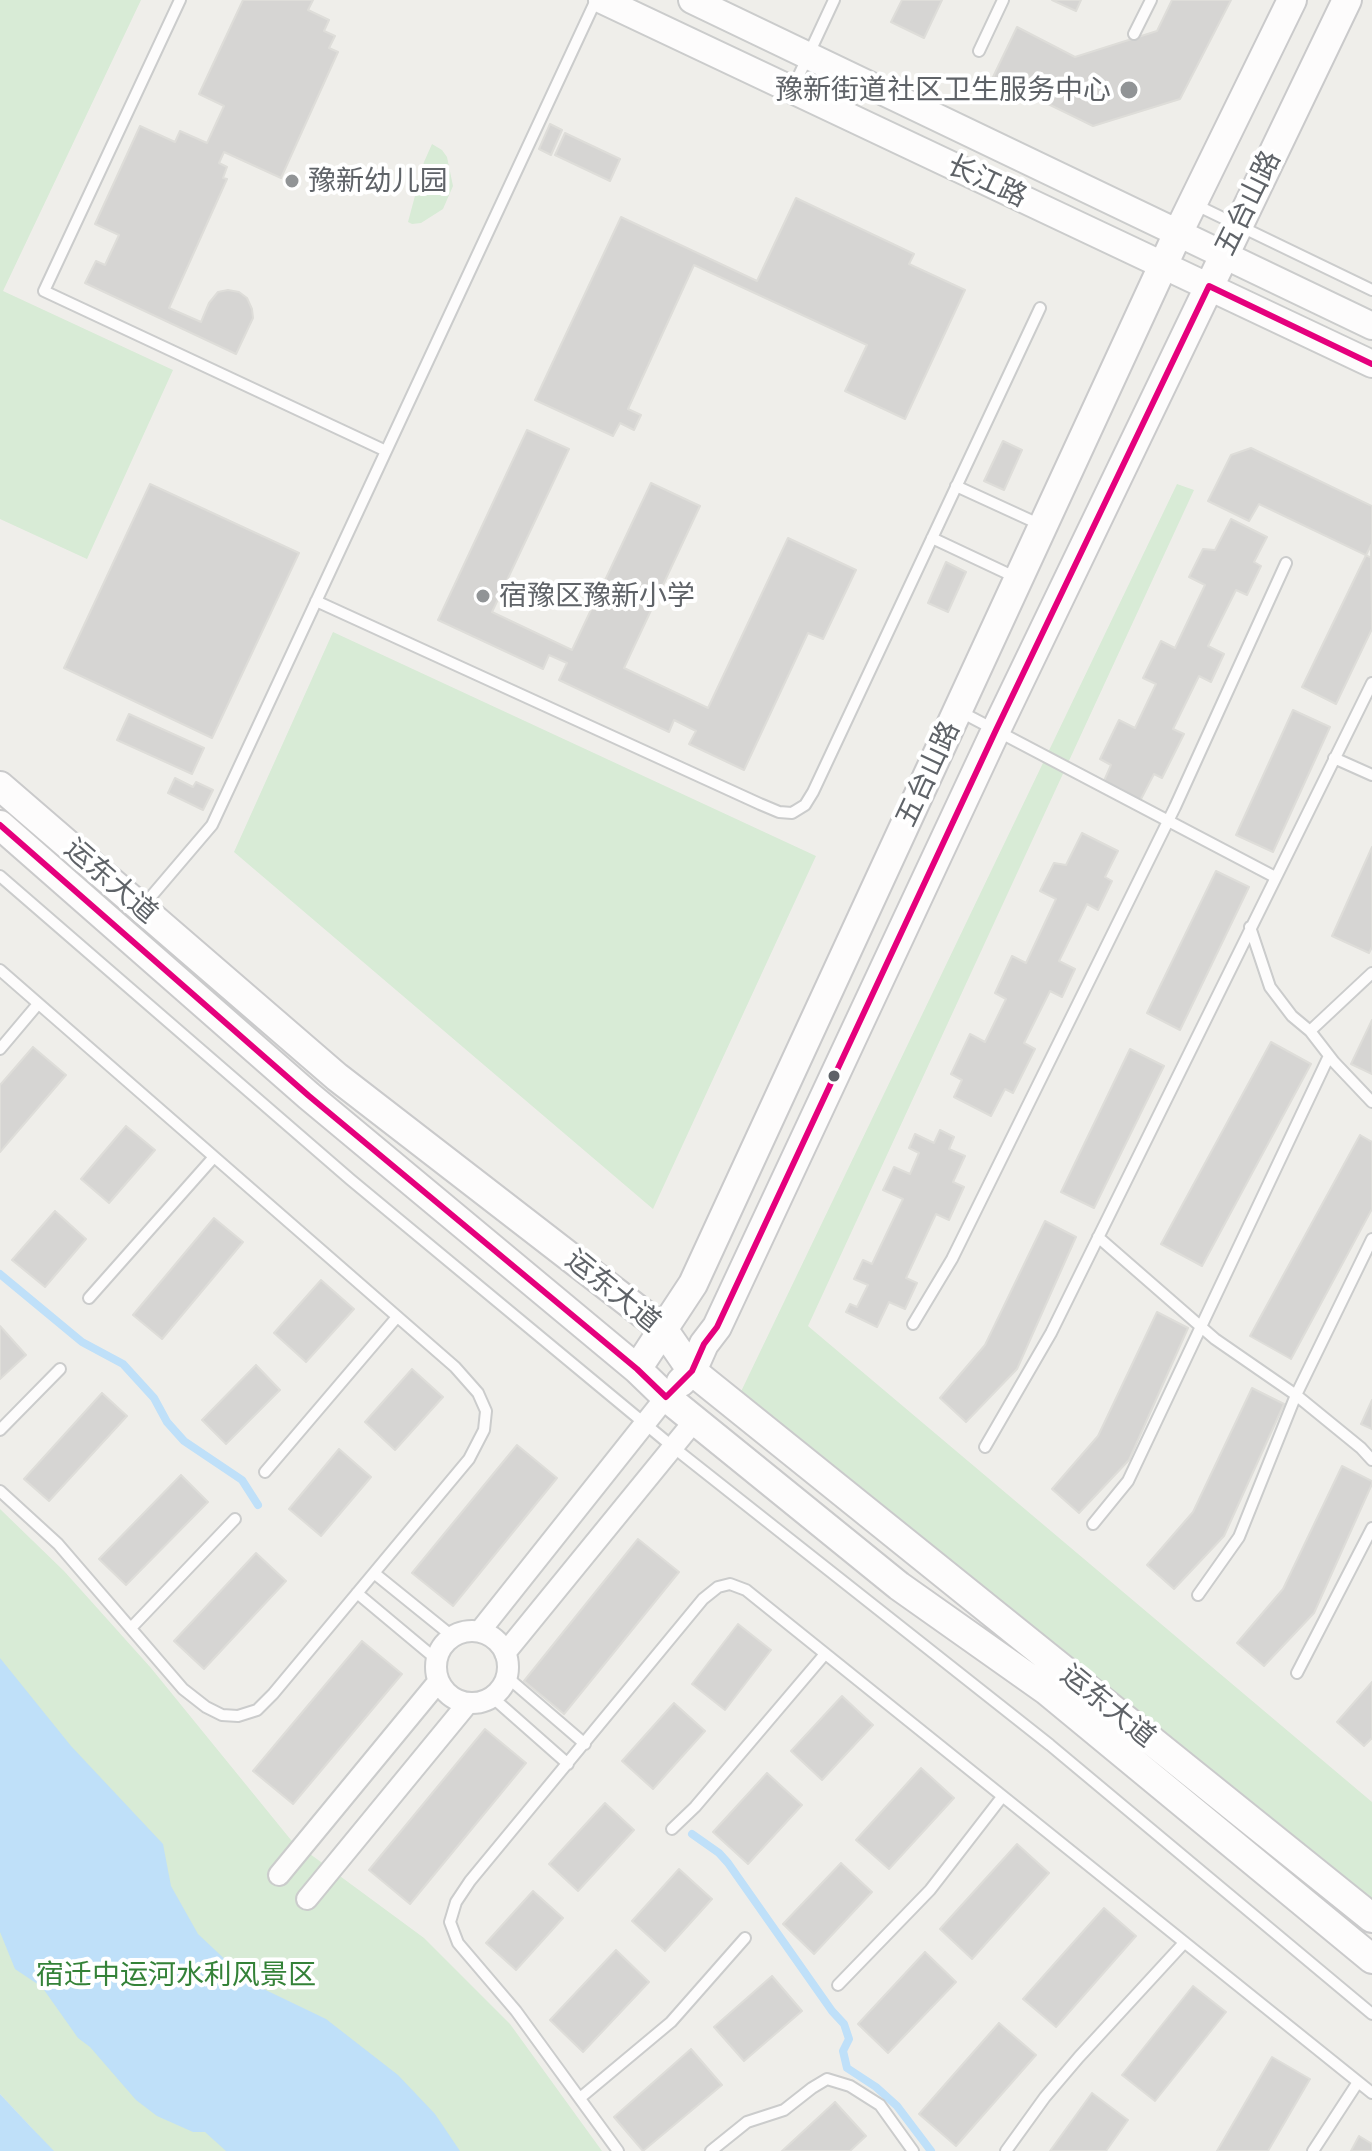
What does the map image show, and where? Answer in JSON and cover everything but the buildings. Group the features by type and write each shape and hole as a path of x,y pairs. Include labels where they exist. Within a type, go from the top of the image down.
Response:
{"main road":[{"name":"五台山路","path":"637,1369 693,1284 1163,264 1292,0"},
{"name":"五台山路","path":"666,1397 692,1371 704,1344 717,1327 996,730 1347,0"},
{"name":"运东大道","path":"0,786 337,1077 663,1329 692,1371 1372,1918"},
{"name":"运东大道","path":"0,825 309,1096 637,1369 666,1397 899,1586 1046,1690 1372,1959"}],"street":[{"name":"长江路","path":"602,0 1372,364"},
{"name":"长江路","path":"692,0 1372,326"},
{"path":"480,1631 666,1397"},
{"path":"505,1653 695,1420"},
{"path":"468,1630 480,1631 500,1643 505,1653 507,1677 492,1697 481,1702 456,1700 438,1682 436,1659 440,1649 452,1636 468,1630"},
{"path":"279,1875 438,1682"},
{"path":"307,1899 468,1703"}],"lane":[{"path":"180,0 44,291 386,451"},
{"path":"142,908 212,825 596,0"},
{"path":"792,89 834,0"},
{"path":"979,51 1003,0"},
{"path":"1134,34 1151,0"},
{"path":"1192,203 1372,290"},
{"path":"316,601 745,797 779,812 792,813 805,805 813,792 1040,308"},
{"path":"956,486 1043,526"},
{"path":"932,538 1018,578"},
{"path":"913,1324 952,1259 1167,822 1286,563"},
{"path":"985,1447 1051,1333 1372,683"},
{"path":"957,710 1275,877"},
{"path":"1334,758 1372,775"},
{"path":"0,876 351,1180 645,1424 1050,1745 1372,2014"},
{"path":"1250,927 1270,987 1292,1016 1310,1031 1372,1102"},
{"path":"0,970 455,1367 478,1393 486,1411 484,1430 469,1459 257,1710 238,1716 222,1715 183,1689 58,1544 0,1491"},
{"path":"1310,1031 1372,973"},
{"path":"0,1049 38,1004"},
{"path":"1093,1524 1128,1481 1329,1056"},
{"path":"89,1298 214,1157"},
{"path":"1098,1237 1202,1328 1296,1395 1372,1460"},
{"path":"1198,1595 1239,1537 1296,1395 1372,1239"},
{"path":"265,1472 397,1317"},
{"path":"0,1430 60,1369"},
{"path":"131,1628 235,1519"},
{"path":"1297,1673 1372,1528"},
{"path":"374,1573 452,1636"},
{"path":"618,2151 509,2002 458,1943 450,1922 456,1902 470,1881 703,1599 718,1587 730,1584 746,1590 1372,2093"},
{"path":"357,1593 436,1659"},
{"path":"672,1829 695,1807 825,1654"},
{"path":"507,1677 585,1744"},
{"path":"492,1697 568,1764"},
{"path":"838,1985 930,1890 1002,1797"},
{"path":"580,2098 671,2022 745,1938"},
{"path":"1006,2151 1079,2057 1183,1944"},
{"path":"711,2151 747,2122 784,2110 827,2079 850,2086 880,2105 913,2151"},
{"path":"1313,2151 1358,2082"}],"green space":[{"path":"0,0 141,0 3,291 173,370 87,559 0,519"},
{"path":"432,144 447,157 453,186 443,209 421,223 412,224 408,222"},
{"path":"1177,484 1194,490 808,1326 1372,1802 1372,1930 735,1404"},
{"path":"333,632 816,856 653,1209 234,852"},
{"name":"宿迁中运河水利风景区","path":"0,1509 64,1571 151,1668 291,1840 424,1938 510,2024 602,2151 53,2151 0,2094"}],"water":[{"path":"0,1658 71,1746 163,1844 171,1886 198,1934 249,1982 326,2019 398,2075 435,2114 460,2151 226,2151 205,2132 193,2132 157,2116 136,2100 90,2047 78,2038 42,1987 15,1969 0,1932"},
{"path":"0,2094 29,2125 54,2151 0,2151"}],"waterway":[{"path":"0,1274 82,1342 123,1364 154,1398 167,1422 184,1441 242,1480 258,1505"},
{"path":"692,1834 728,1863 844,2024 849,2039 843,2051 847,2068 876,2087 897,2106 931,2151"}],"transit line":[{"path":"0,825 309,1096 637,1369 666,1397 692,1371 704,1344 717,1327 996,730 1209,286 1372,364"}],"place":[{"name":"豫新街道社区卫生服务中心","path":"1129,90"},
{"name":"豫新幼儿园","path":"292,181"},
{"name":"宿豫区豫新小学","path":"483,596"}]}
